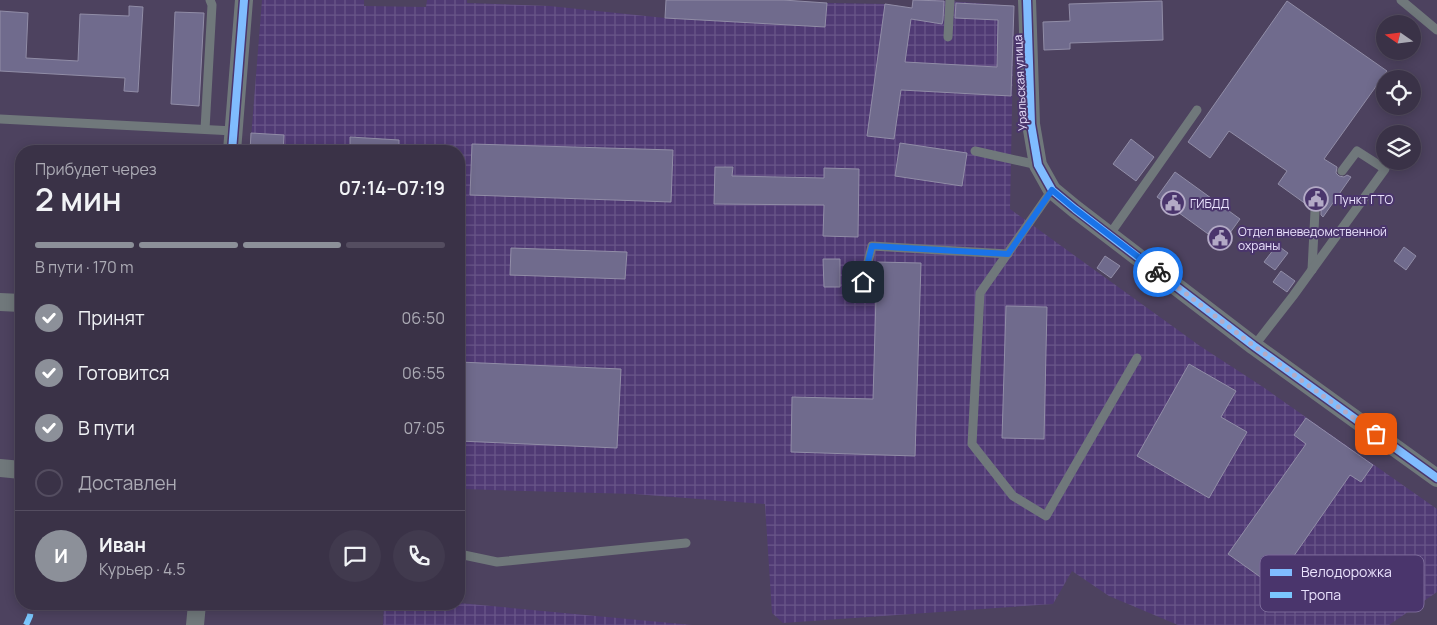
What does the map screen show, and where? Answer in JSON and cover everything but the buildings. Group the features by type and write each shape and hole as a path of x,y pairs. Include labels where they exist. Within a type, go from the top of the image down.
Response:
{"street":[{"path":"233,145 244,0"},
{"name":"Уральская улица","path":"1028,0 1031,124 1038,165 1052,190 1254,346 1437,478"},
{"path":"0,302 15,303"},
{"path":"0,468 15,469"},
{"path":"195,625 196,610"}],"lane":[{"path":"205,129 212,5 210,0"},
{"path":"948,37 950,0"},
{"path":"1401,0 1437,30"},
{"path":"1110,234 1197,110"},
{"path":"0,119 234,131"},
{"path":"975,150 1038,165"},
{"path":"1254,346 1385,169 1357,151 1342,171"},
{"path":"1052,190 980,293 972,444 1013,496 1046,516 1137,358"},
{"path":"1312,270 1315,211"},
{"path":"863,282 872,246 1008,254"},
{"path":"465,555 497,562 686,543"}],"shaded area":[{"path":"262,0 364,0 364,6 426,7 427,0 467,0 467,3 549,6 665,18 825,27 827,3 885,4 912,8 913,0 935,0 1014,6 1010,209 1200,346 1263,387 1437,509 1437,592 1424,601 1424,555 1260,555 1260,612 1408,612 1389,625 1178,625 1109,596 1072,571 1053,604 783,623 772,613 765,504 634,494 465,489 465,145 250,145"},
{"path":"465,604 692,625 383,625 384,610 465,610"}],"marked path":[{"path":"26,625 31,610"}],"cycle path":[{"path":"232,145 244,0"},
{"path":"1027,0 1031,124 1038,165 1052,190 1254,346 1437,478"}],"way so far":[{"path":"1158,272 1254,346 1376,434"}],"place":[{"name":"Пункт ГТО","path":"1316,199"},
{"name":"ГИБДД","path":"1173,203"},
{"name":"Отдел вневедомственной охраны","path":"1220,238"}],"route":[{"path":"863,282 872,246 1008,254 1052,190 1158,272"}]}
